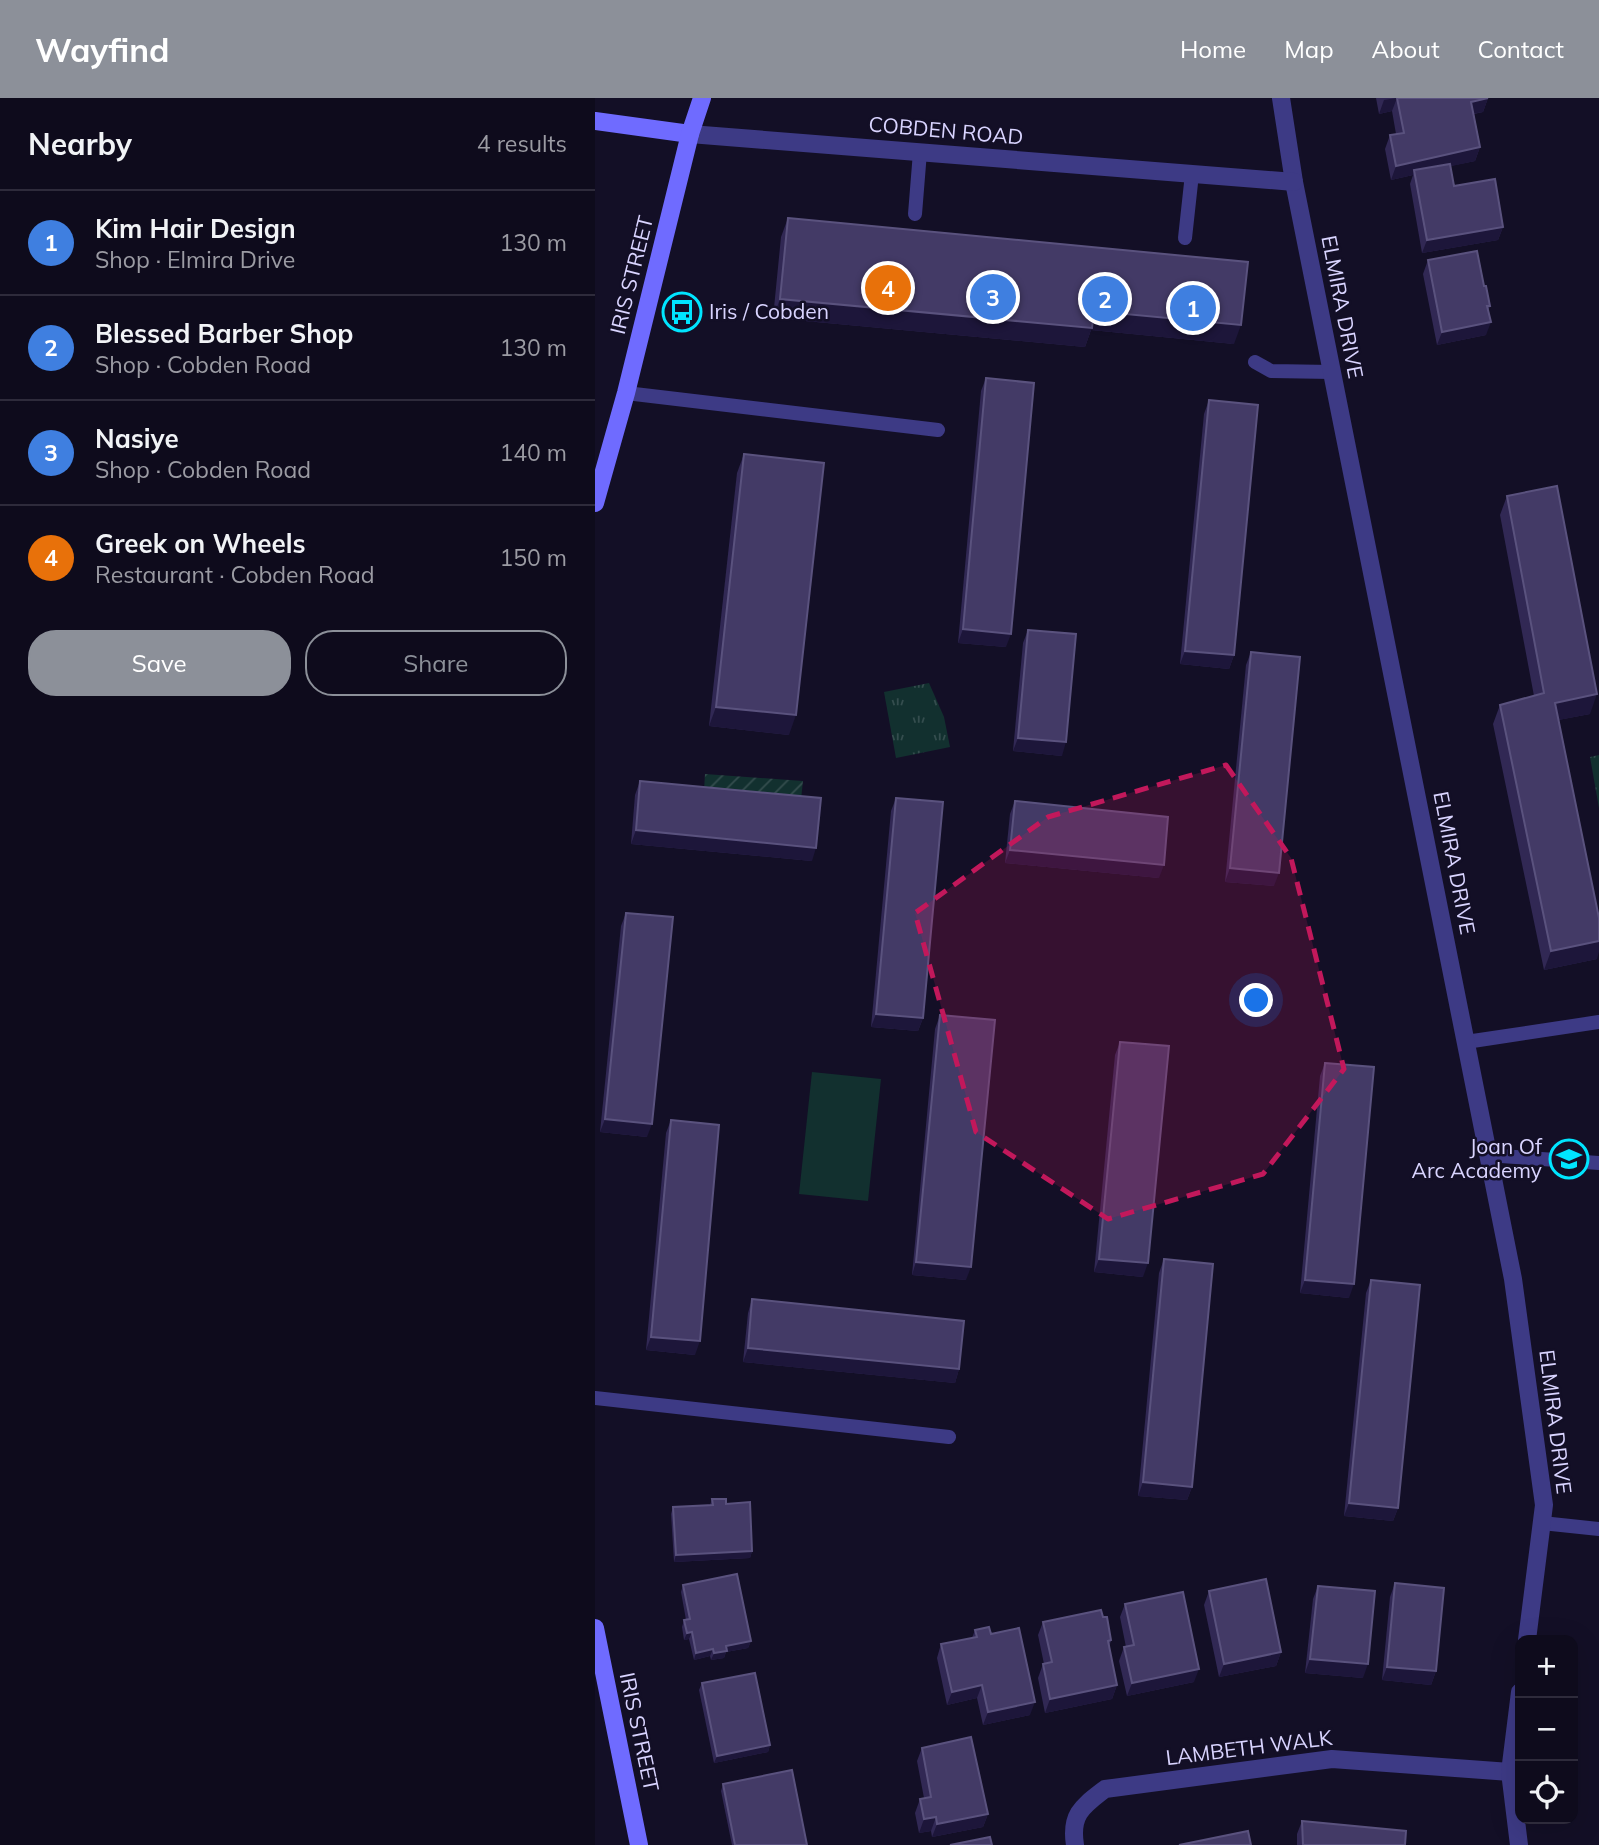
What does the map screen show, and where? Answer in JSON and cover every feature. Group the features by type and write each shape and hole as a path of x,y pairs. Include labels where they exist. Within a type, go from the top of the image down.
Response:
{"street":[{"name":"IRIS STREET","path":"595,503 626,394 690,134 702,98"},
{"name":"ELMIRA DRIVE","path":"1281,98 1294,182 1513,1279 1544,1505 1528,1635"},
{"name":"COBDEN ROAD","path":"595,121 690,134 1294,182"},
{"name":"IRIS STREET","path":"595,1628 639,1845"},
{"path":"1519,1698 1510,1772 1519,1845"},
{"name":"LAMBETH WALK","path":"1075,1845 1072,1829 1081,1807 1105,1789 1332,1759 1510,1772"}],"lane":[{"path":"915,214 920,152"},
{"path":"1185,238 1192,174"},
{"path":"1255,362 1271,370 1332,372"},
{"path":"626,394 938,430"},
{"path":"1466,1042 1599,1022"},
{"path":"1487,1155 1599,1163"},
{"path":"595,1398 949,1437"},
{"path":"1542,1523 1599,1529"}],"highlighted area":[{"path":"1226,765 1291,858 1344,1069 1263,1174 1108,1219 976,1132 915,913 1048,817"}],"green space":[{"path":"929,683 944,717 950,747 896,758 884,692"},
{"path":"1599,755 1599,808 1590,757"},
{"path":"705,774 803,781 801,799 704,791"},
{"path":"812,1072 881,1079 868,1201 799,1194"}],"building":[{"path":"1397,98 1488,98 1471,102 1480,147 1396,166 1390,135 1404,133"},
{"path":"1450,164 1454,186 1495,179 1503,227 1427,240 1414,170"},
{"path":"788,218 1248,262 1241,325 1094,311 1092,328 780,299"},
{"path":"1477,251 1490,306 1487,306 1491,322 1442,332 1428,260"},
{"path":"986,378 1034,383 1011,634 963,629"},
{"path":"1209,400 1258,405 1234,655 1185,651"},
{"path":"744,454 824,463 796,715 716,707"},
{"path":"1557,486 1597,694 1555,703 1599,918 1599,941 1551,951 1500,705 1544,693 1507,496"},
{"path":"1028,630 1076,634 1066,742 1018,738"},
{"path":"1251,652 1300,657 1279,873 1230,868"},
{"path":"640,781 821,798 816,848 636,830"},
{"path":"896,798 943,802 923,1018 876,1014"},
{"path":"1015,801 1168,817 1164,865 1010,850"},
{"path":"626,913 673,917 652,1124 605,1119"},
{"path":"940,1015 995,1020 971,1267 916,1262"},
{"path":"1120,1042 1169,1046 1148,1263 1099,1259"},
{"path":"1325,1063 1374,1067 1354,1284 1305,1280"},
{"path":"671,1120 719,1125 700,1341 651,1337"},
{"path":"1164,1259 1213,1264 1192,1487 1143,1482"},
{"path":"1371,1280 1420,1285 1398,1508 1349,1503"},
{"path":"752,1299 964,1321 959,1369 748,1348"},
{"path":"712,1499 726,1499 726,1504 750,1502 752,1551 676,1555 673,1507 713,1505"},
{"path":"737,1574 751,1641 726,1646 727,1651 714,1653 713,1649 696,1653 692,1632 687,1633 684,1620 690,1619 683,1585"},
{"path":"1266,1579 1281,1652 1224,1664 1209,1591"},
{"path":"1395,1583 1444,1588 1436,1671 1387,1667"},
{"path":"1318,1586 1375,1591 1368,1664 1310,1659"},
{"path":"1183,1592 1199,1669 1132,1683 1124,1647 1134,1645 1125,1604"},
{"path":"1101,1610 1103,1617 1107,1617 1111,1640 1108,1641 1117,1685 1050,1699 1043,1664 1052,1662 1043,1622"},
{"path":"989,1627 991,1634 1019,1628 1035,1702 988,1712 982,1685 952,1692 941,1644 977,1637 975,1630"},
{"path":"755,1673 770,1745 717,1756 702,1683"},
{"path":"971,1737 988,1814 937,1824 936,1817 924,1819 920,1799 931,1797 922,1748"},
{"path":"792,1770 807,1845 735,1845 723,1784"},
{"path":"1302,1821 1406,1831 1405,1845 1303,1845"},
{"path":"1248,1831 1251,1845 1179,1845"},
{"path":"990,1837 992,1845 950,1845"}],"place":[{"name":"Greek on Wheels","path":"888,288"},
{"name":"Nasiye","path":"993,297"},
{"name":"Blessed Barber Shop","path":"1105,299"},
{"name":"Kim Hair Design","path":"1193,308"},
{"name":"Iris / Cobden","path":"682,312"},
{"name":"Joan Of Arc Academy","path":"1569,1159"}]}
